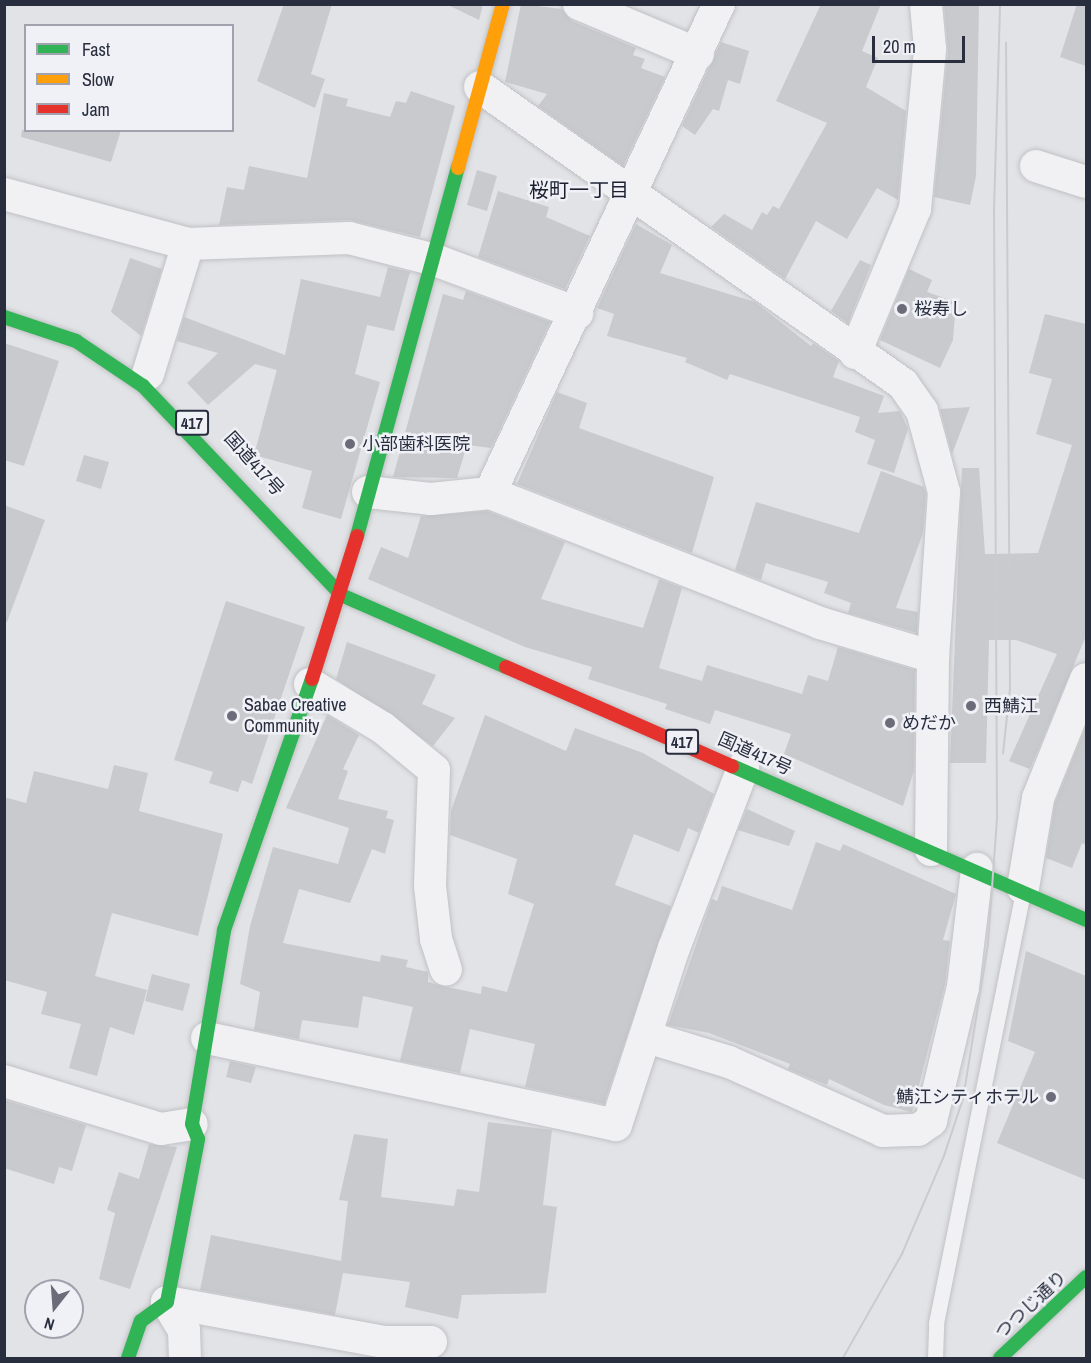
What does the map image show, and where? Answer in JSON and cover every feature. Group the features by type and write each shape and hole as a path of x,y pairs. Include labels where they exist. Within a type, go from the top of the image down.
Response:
{"main road":[{"path":"128,1359 141,1321 167,1302 198,1138 192,1124 224,930 341,596 368,492 435,260 503,4"},
{"name":"国道417号","path":"4,303 78,327 148,374 307,548 341,596"},
{"name":"国道417号","path":"4,317 76,341 143,386 341,596 1023,888 1086,920"},
{"name":"つつじ通り","path":"1000,1359 1086,1277"}],"street":[{"path":"579,4 698,54"},
{"path":"490,493 577,313 627,194 698,54 719,4"},
{"path":"855,353 915,209 930,49 926,4"},
{"path":"480,87 627,194 903,384 922,411 944,492 933,657 931,850"},
{"path":"1036,166 1086,182"},
{"path":"4,194 188,244 349,238 435,260 577,313"},
{"path":"148,374 188,244"},
{"path":"368,492 431,499 490,493 820,623 933,657"},
{"path":"1023,888 1038,798 1086,681"},
{"path":"310,684 383,728 434,770 430,886 446,969"},
{"path":"207,1038 616,1125 682,926 743,768"},
{"path":"647,1037 729,1062 883,1131 918,1130 931,1121 963,987 977,869"},
{"path":"4,1081 160,1129 192,1124"},
{"path":"167,1302 384,1342 431,1342"},
{"path":"167,1302 184,1330 185,1359"}],"lane":[{"path":"935,1359 936,1323 1023,888"}],"building":[{"path":"284,4 332,4 311,74 325,79 315,108 257,81"},
{"path":"446,4 483,4 479,20"},
{"path":"521,4 562,9 572,21 636,48 633,55 645,59 641,68 665,77 623,166 538,106 547,94 505,82"},
{"path":"821,4 881,4 862,51 878,58 866,87 906,111 898,200 877,188 847,239 816,221 785,279 711,227 724,214 752,230 762,212 767,215 773,206 779,209 827,123 776,101"},
{"path":"944,4 979,4 976,176 970,205 934,197 948,51"},
{"path":"1077,4 1086,4 1086,66 1060,57"},
{"path":"721,42 749,51 740,84 728,80 719,111 713,109 695,135 682,126"},
{"path":"411,91 455,106 420,237 349,220 219,225 227,187 244,190 249,166 307,178 324,93 348,99 346,106 390,117 396,101 406,103"},
{"path":"22,130 24,132 120,132 111,162 21,137"},
{"path":"477,170 497,176 487,211 467,205"},
{"path":"498,191 549,207 546,217 590,236 565,289 478,257"},
{"path":"636,224 672,245 660,273 755,302 811,346 813,343 839,361 833,377 884,396 878,413 900,411 908,429 894,473 867,464 875,440 855,432 860,417 730,374 727,380 685,362 687,358 607,336 614,314 597,308"},
{"path":"130,258 162,269 141,336 111,312"},
{"path":"860,260 871,265 848,323 831,311"},
{"path":"388,267 410,272 394,331 367,325 355,374 380,382 341,519 302,508 312,471 254,455 277,370 255,364 208,405 187,383 218,353 177,341 184,317 285,355 301,279 380,297"},
{"path":"909,269 932,280 927,292 956,302 953,340 940,368 880,340"},
{"path":"466,291 550,322 491,448 467,445 457,478 393,477 443,294 463,300"},
{"path":"1045,314 1086,324 1086,636 1030,769 1009,761 1057,654 1016,640 989,640 986,763 950,763 962,468 979,468 985,554 1038,553 1072,445 1036,434 1052,379 1029,373"},
{"path":"4,343 59,361 24,466 4,460"},
{"path":"557,392 587,403 579,428 714,477 692,553 517,484"},
{"path":"970,407 952,454 940,409"},
{"path":"84,455 109,462 101,489 76,481"},
{"path":"881,471 924,487 926,494 923,533 896,608 918,612 917,633 848,613 851,603 824,593 828,582 766,563 761,580 735,570 756,502 859,533"},
{"path":"4,505 45,520 7,622 4,622"},
{"path":"487,511 565,542 541,599 643,628 659,579 682,588 659,668 702,681 707,665 802,694 808,675 828,681 838,647 915,670 914,770 903,806 784,754 791,734 715,710 710,724 665,709 667,704 588,679 592,667 525,647 368,579 381,547 408,558 421,516"},
{"path":"226,601 305,627 252,784 242,780 238,792 209,783 213,772 174,760"},
{"path":"347,642 436,675 422,704 455,718 433,746 336,679"},
{"path":"327,715 359,735 343,769 348,771 338,799 388,811 386,818 394,820 385,854 372,849 350,903 299,889 283,943 380,962 381,955 408,960 406,967 428,972 428,982 481,994 482,986 507,992 534,904 508,894 517,859 450,835 451,811 485,715 566,751 575,728 643,753 714,794 699,833 688,828 679,852 634,834 615,885 671,906 604,1104 525,1087 535,1044 470,1029 460,1073 400,1061 413,1007 363,996 358,1028 302,1020 299,1039 254,1030 260,992 240,984 250,926 273,847 338,864 349,828 286,808"},
{"path":"1086,726 1086,845 1082,843 1072,868 1046,858 1055,803"},
{"path":"114,765 148,773 139,811 223,834 198,936 112,913 95,976 147,990 134,1035 110,1027 97,1076 69,1068 81,1024 41,1014 47,992 4,980 4,797 26,803 34,771 108,789"},
{"path":"747,809 795,831 789,846 738,830"},
{"path":"816,842 840,851 843,844 956,894 943,940 950,941 945,984 912,1112 884,1105 829,1079 827,1085 788,1069 790,1064 709,1033 668,1025 712,899 717,901 722,886 792,910"},
{"name":"鯖江シティホテル","path":"1026,951 1086,976 1086,1180 997,1143 1035,1052 1008,1041"},
{"path":"152,974 190,984 183,1011 145,1001"},
{"path":"230,1061 256,1067 251,1083 226,1077"},
{"path":"4,1100 86,1125 72,1171 59,1167 54,1184 4,1168"},
{"path":"488,1122 552,1130 543,1205 557,1207 546,1293 462,1295 458,1319 405,1307 410,1282 343,1273 335,1315 200,1290 211,1235 341,1261 348,1201 339,1200 354,1134 388,1139 381,1197 454,1206 457,1189 479,1192"},
{"path":"149,1144 177,1147 130,1289 99,1279 115,1213 107,1210 119,1172 139,1179"}],"tram line":[{"path":"843,1358 902,1254 944,1156 963,1099 988,944 997,817 994,210 1000,4"},
{"path":"1003,754 1010,689 1006,43"}],"traffic: fast":[{"path":"357,536 458,168"},
{"path":"4,317 76,341 143,386 341,595 506,667"},
{"path":"128,1358 141,1321 167,1302 198,1139 192,1124 224,930 312,679"},
{"path":"732,766 1086,920"},
{"path":"1000,1358 1086,1277"}],"traffic: slow":[{"path":"458,168 503,4"}],"traffic: jam":[{"path":"312,679 357,536"},
{"path":"506,667 732,766"}],"place":[{"name":"桜寿し","path":"902,309"},
{"name":"小部歯科医院","path":"350,444"},
{"name":"西鯖江","path":"971,706"},
{"name":"Sabae Creative Community","path":"232,716"},
{"name":"めだか","path":"890,723"},
{"name":"鯖江シティホテル","path":"1051,1097"}],"district":[{"name":"桜町一丁目","path":"579,189"}]}
